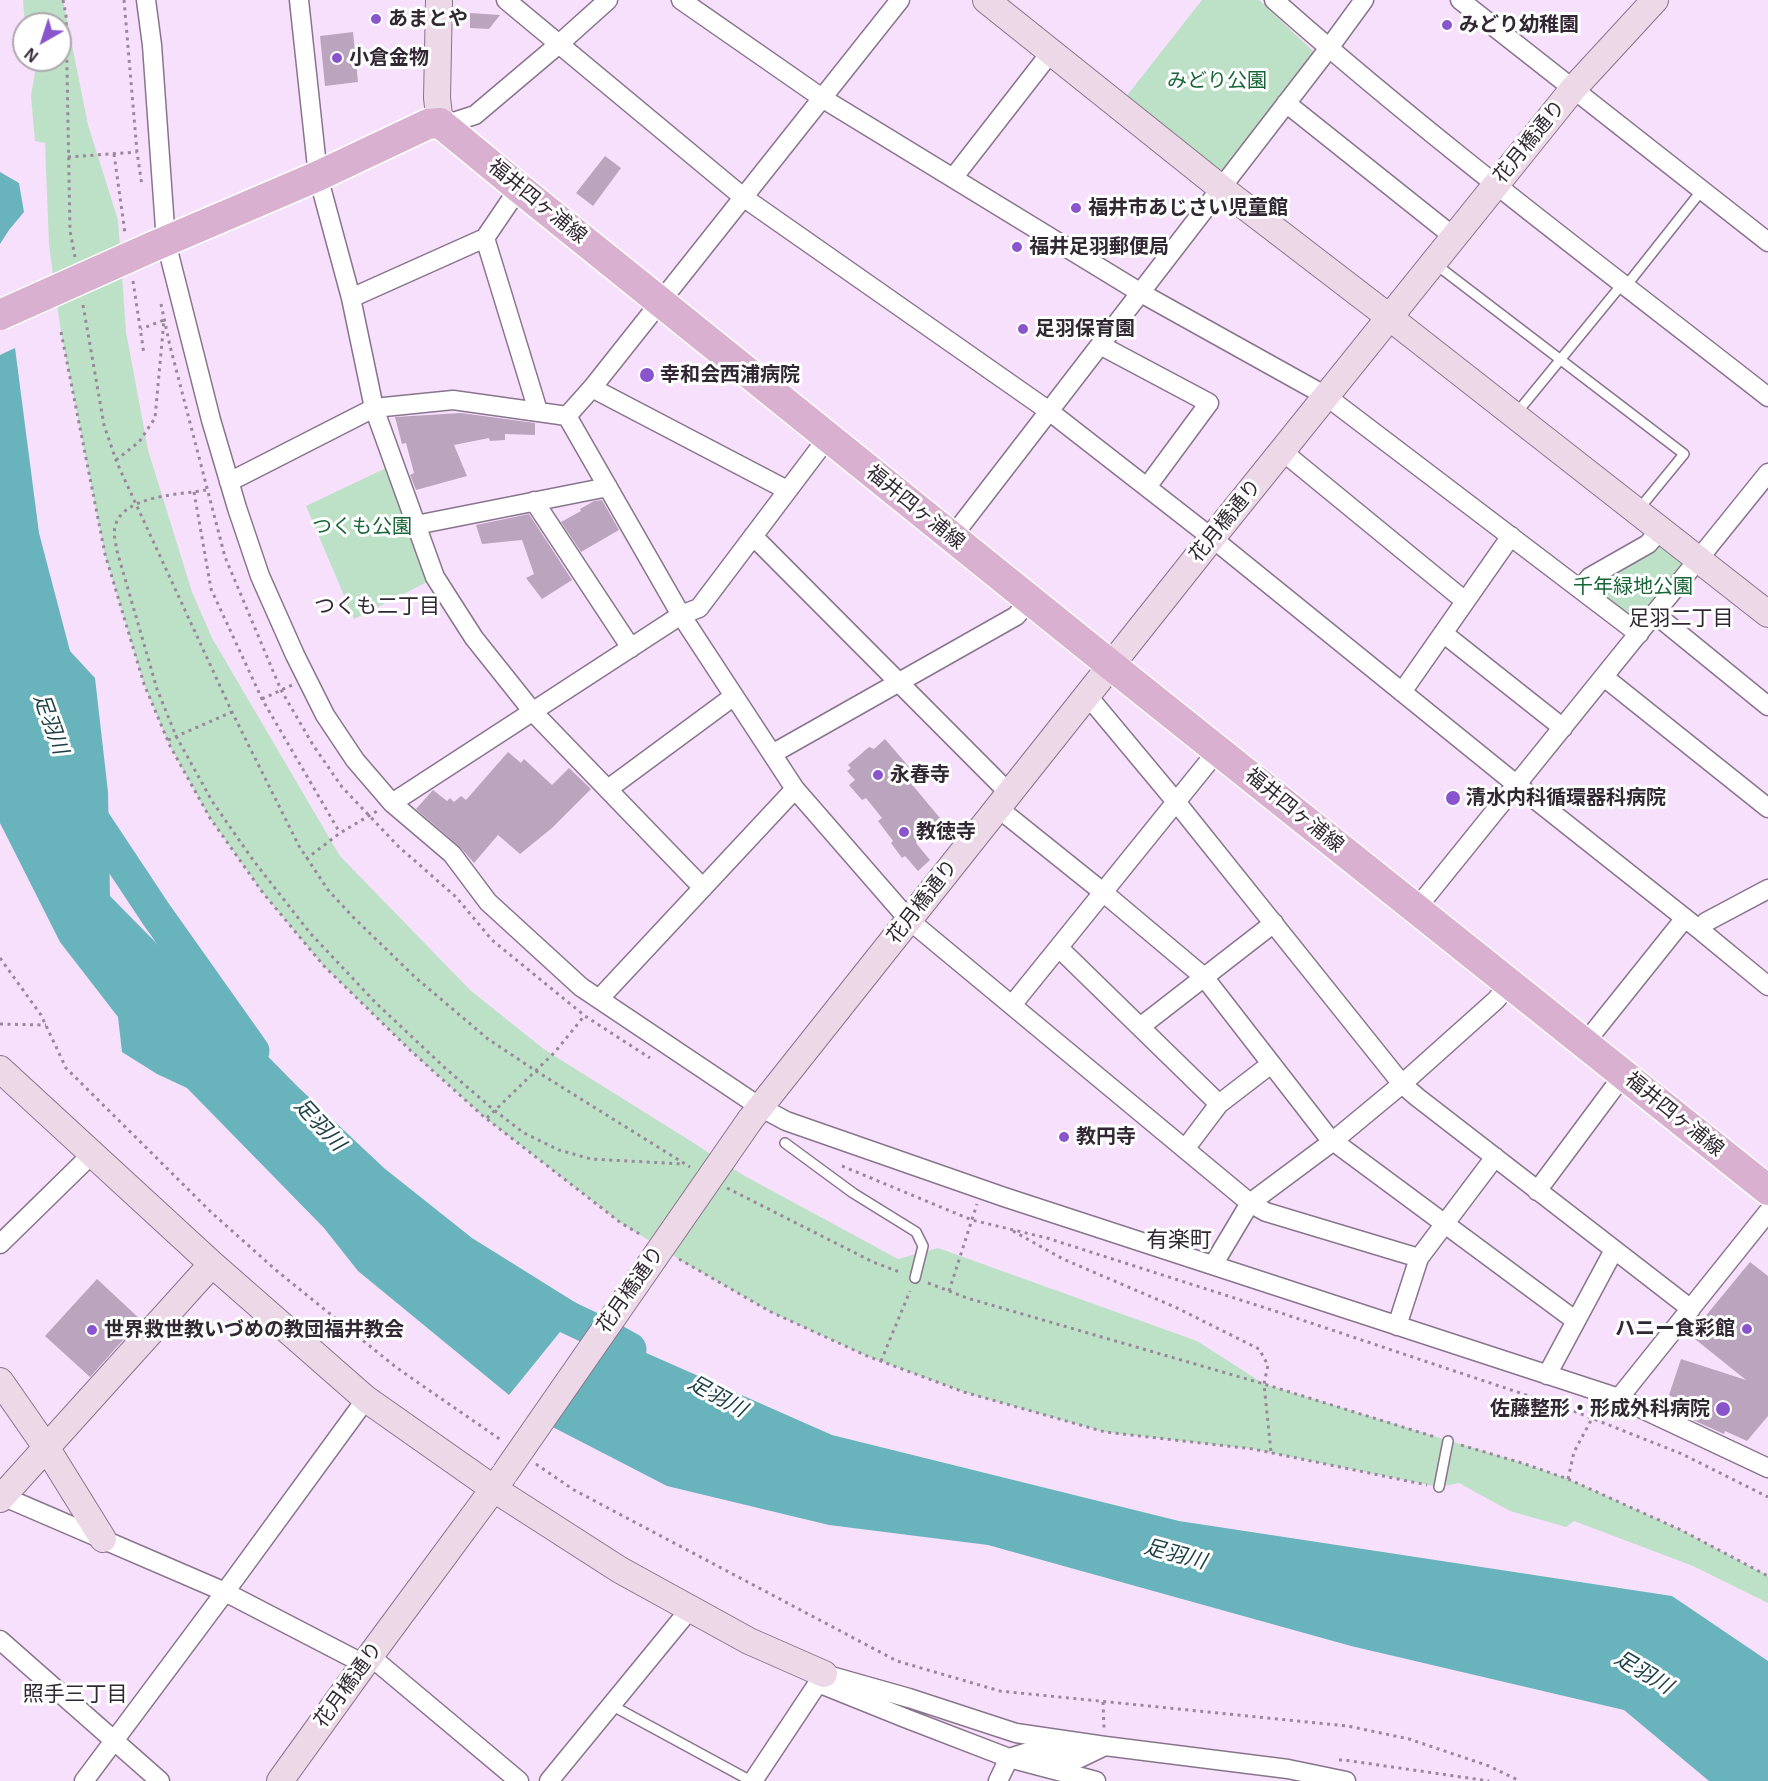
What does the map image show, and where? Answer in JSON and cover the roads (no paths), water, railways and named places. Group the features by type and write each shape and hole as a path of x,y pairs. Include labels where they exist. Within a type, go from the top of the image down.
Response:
{"main road":[{"path":"0,315 318,176 428,124 440,123"},
{"name":"福井四ヶ浦線","path":"440,123 1112,666 1768,1190"}],"street":[{"path":"146,0 152,45 159,245 229,482 260,576 295,655 321,706 355,760 392,803 452,854 488,902 580,987 755,1114 786,1121 981,1188 1619,1398 1768,1468"},
{"path":"299,0 318,176 351,298 374,408 435,577 474,638 533,712 703,888"},
{"path":"439,0 437,98 440,123 450,123 475,114 608,0"},
{"path":"506,0 744,196 1049,411 1147,487 1768,986"},
{"path":"681,0 822,98 1141,293 1326,396 1639,634"},
{"path":"567,416 592,388 900,0"},
{"path":"986,0 1221,188 1768,614"},
{"path":"1274,0 1329,48 1496,184 1768,397"},
{"path":"952,537 1364,0"},
{"path":"1460,0 1768,242"},
{"name":"花月橋通り","path":"284,1779 367,1660 500,1481 755,1114 1496,184 1573,89 1655,0"},
{"path":"953,178 1051,52"},
{"path":"1286,103 1454,237"},
{"path":"351,298 485,238 519,188"},
{"path":"485,238 538,411"},
{"path":"1100,345 1209,403 1147,487"},
{"path":"592,388 787,490"},
{"path":"229,482 374,408 453,400 567,416"},
{"path":"567,416 681,615 795,789 909,920 1250,1203 1266,1212 1419,1258"},
{"path":"392,803 681,615 699,608 828,437"},
{"path":"1282,451 1465,601"},
{"path":"1416,909 1768,473"},
{"path":"416,525 608,487"},
{"path":"534,501 631,648"},
{"path":"1581,588 1590,577 1648,544 1660,529"},
{"path":"753,536 898,682 1004,801 1104,893 1204,977 1333,1142 1576,1321"},
{"path":"1402,692 1510,536"},
{"path":"772,754 1016,616 1030,600"},
{"path":"1655,614 1768,706"},
{"path":"1443,633 1563,728"},
{"path":"1604,677 1768,808"},
{"path":"1087,695 1177,803 1402,1084 1691,1309"},
{"path":"608,789 734,696"},
{"path":"1012,1005 1218,750"},
{"path":"598,999 795,789"},
{"path":"1700,930 1706,922 1768,889"},
{"path":"1585,1043 1685,918"},
{"path":"1140,1028 1274,923"},
{"path":"1059,948 1219,1104"},
{"path":"1213,1265 1250,1203 1333,1142 1402,1084 1496,1000 1509,984"},
{"path":"1185,1149 1219,1104 1271,1064"},
{"path":"0,1069 212,1264 366,1399 500,1481 620,1570 820,1678 905,1718 1009,1758 1096,1781"},
{"path":"1537,1191 1624,1074"},
{"path":"0,1244 92,1154"},
{"path":"1397,1326 1419,1258 1495,1157"},
{"path":"1619,1398 1768,1212"},
{"path":"1547,1375 1614,1250"},
{"path":"212,1264 1,1497 225,1592 367,1660 519,1781"},
{"path":"0,1382 46,1447 103,1539"},
{"path":"84,1781 366,1399"},
{"path":"549,1781 690,1609"},
{"path":"0,1640 160,1781"},
{"path":"820,1678 909,1698 1016,1733 1288,1769 1346,1781"},
{"path":"752,1781 820,1678"},
{"path":"998,1781 1009,1758 1028,1752 1078,1759 1105,1746"}],"lane":[{"path":"1515,415 1702,190"},
{"path":"1433,262 1684,454 1638,511"},
{"path":"785,1143 853,1192 916,1232 924,1246 915,1278"},
{"path":"1439,1487 1448,1442"},
{"path":"611,1705 752,1781"}],"water":[{"path":"0,172 19,183 24,212 0,244"},
{"path":"15,348 39,533 70,651 95,678 108,792 110,896 297,1086 384,1168 472,1238 581,1306 509,1395 358,1271 324,1228 187,1088 157,1074 122,1052 118,1017 60,942 0,823 0,355"},
{"path":"601,1333 832,1435 1179,1521 1672,1596 1768,1661 1768,1781 1709,1781 1624,1710 1351,1646 988,1545 829,1525 667,1486 541,1421"}],"waterway":[{"name":"足羽川","path":"85,807 156,914 253,1051"},
{"name":"足羽川","path":"531,1300 630,1349"}],"place":[{"name":"あまとや","path":"376,19"},
{"name":"みどり幼稚園","path":"1447,25"},
{"name":"小倉金物","path":"337,58"},
{"name":"福井市あじさい児童館","path":"1076,208"},
{"name":"福井足羽郵便局","path":"1017,247"},
{"name":"足羽保育園","path":"1023,329"},
{"name":"幸和会西浦病院","path":"647,375"},
{"name":"永春寺","path":"878,775"},
{"name":"清水内科循環器科病院","path":"1453,798"},
{"name":"教徳寺","path":"904,832"},
{"name":"教円寺","path":"1064,1137"},
{"name":"ハニー食彩館","path":"1747,1329"},
{"name":"世界救世教いづめの教団福井教会","path":"92,1330"},
{"name":"佐藤整形・形成外科病院","path":"1723,1409"}],"district":[{"name":"つくも二丁目","path":"377,607"},
{"name":"足羽二丁目","path":"1681,619"},
{"name":"有楽町","path":"1179,1241"},
{"name":"照手三丁目","path":"75,1695"}],"park label":[{"name":"みどり公園","path":"1217,81"},
{"name":"つくも公園","path":"362,527"},
{"name":"千年緑地公園","path":"1633,587"}]}
